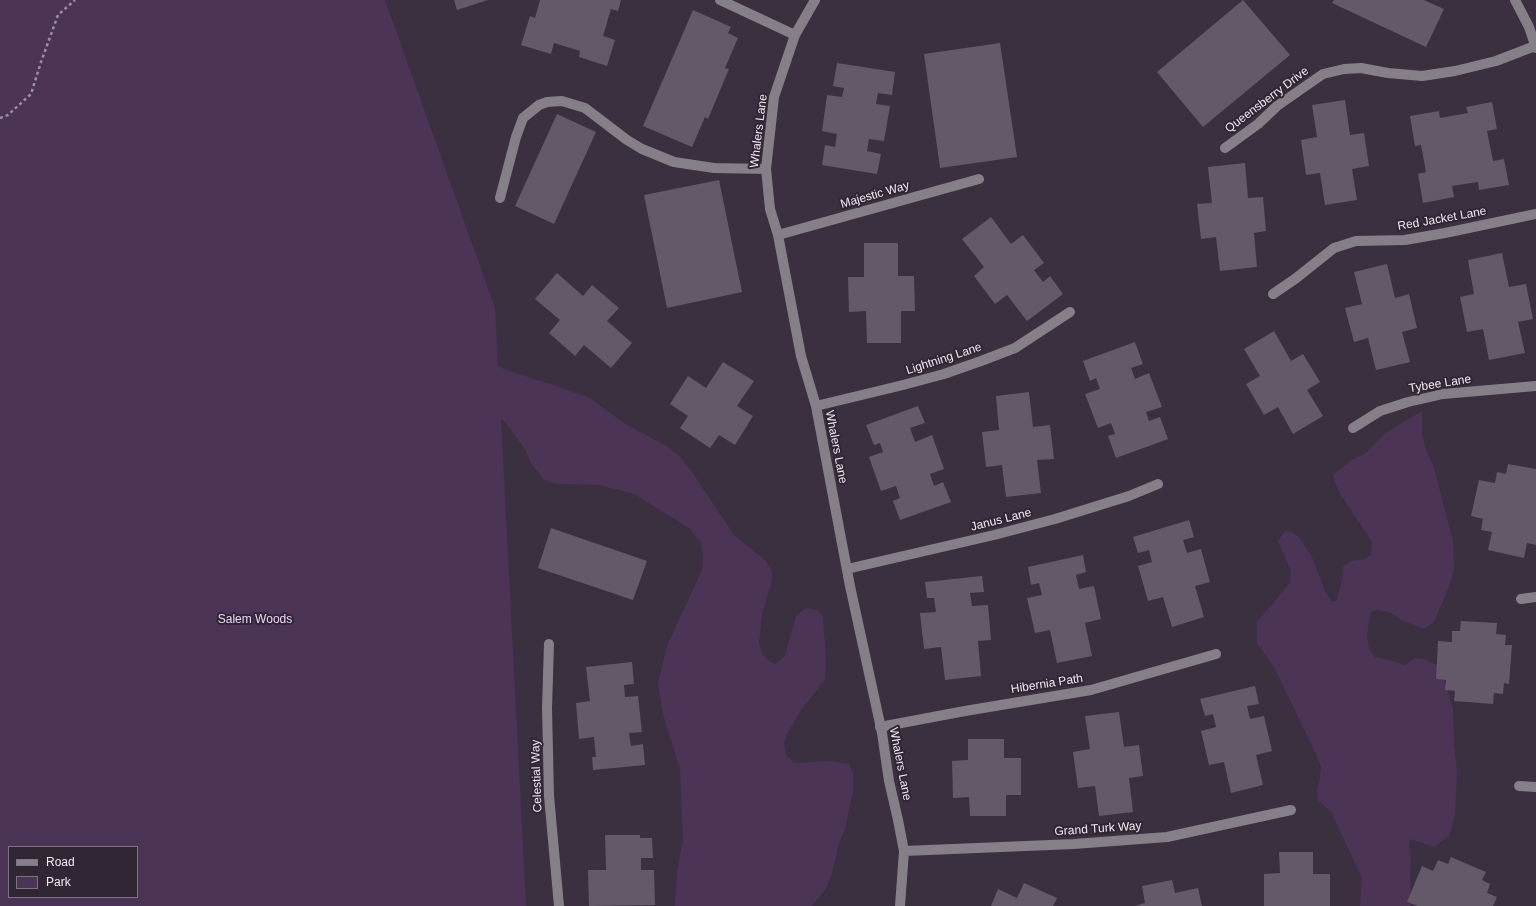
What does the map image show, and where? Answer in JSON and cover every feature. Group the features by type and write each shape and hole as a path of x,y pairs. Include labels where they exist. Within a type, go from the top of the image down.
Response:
{"street":[{"path":"720,0 795,35"},
{"name":"Whalers Lane","path":"815,0 795,35 774,97 766,169 770,210 778,235 801,356 816,406 847,569 904,851 900,906"},
{"path":"1515,0 1529,27 1536,47"},
{"name":"Queensberry Drive","path":"1225,148 1258,124 1277,106 1323,74 1344,69 1361,68 1388,73 1422,76 1455,71 1496,61 1536,47"},
{"path":"500,198 516,137 523,118 539,105 547,102 562,101 585,108 627,140 642,149 674,162 714,168 766,169"},
{"name":"Majestic Way","path":"778,235 979,179"},
{"name":"Red Jacket Lane","path":"1273,294 1295,279 1334,248 1356,241 1405,240 1536,214"},
{"name":"Lightning Lane","path":"816,406 944,374 981,361 1015,348 1070,312"},
{"name":"Tybee Lane","path":"1353,428 1380,411 1408,402 1443,394 1536,386"},
{"name":"Janus Lane","path":"847,569 994,535 1055,519 1129,496 1158,484"},
{"path":"1521,599 1536,598"},
{"name":"Celestial Way","path":"549,644 547,708 549,796 559,906"},
{"name":"Hibernia Path","path":"880,727 1091,690 1216,654"},
{"path":"1519,786 1536,787"},
{"name":"Grand Turk Way","path":"904,851 1066,844 1167,837 1291,810"}],"path":[{"path":"0,118 8,115 31,94 40,62 58,15 75,0"}],"green space":[{"name":"Salem Woods","path":"0,0 385,0 495,308 498,366 590,398 624,423 668,447 681,458 734,535 765,560 772,571 772,580 762,614 759,643 762,654 770,662 776,664 785,656 796,616 806,608 818,610 823,617 826,660 825,680 801,710 784,742 786,755 794,763 830,761 849,764 853,773 853,792 845,828 839,843 831,877 825,890 812,906 675,906 677,871 683,839 680,769 662,711 658,683 667,646 702,570 703,556 701,543 689,528 634,494 599,485 556,484 544,480 531,463 526,451 517,438 501,419 526,906 0,906"},
{"path":"1422,411 1422,434 1426,449 1434,468 1453,541 1454,568 1449,587 1434,622 1424,629 1401,620 1389,612 1376,610 1370,613 1367,636 1369,649 1375,657 1405,665 1415,658 1425,659 1438,666 1445,682 1453,709 1454,744 1457,772 1455,815 1449,836 1434,847 1410,839 1411,906 1360,906 1362,878 1331,812 1318,800 1317,789 1321,767 1274,667 1257,643 1257,622 1290,583 1291,571 1278,541 1285,531 1291,532 1299,537 1312,557 1325,591 1332,602 1337,600 1343,577 1343,567 1351,561 1364,559 1371,555 1372,542 1341,495 1334,481 1334,474 1352,460 1366,453 1387,432"}],"building":[{"path":"454,0 488,0 457,10"},
{"path":"540,0 621,0 618,11 611,9 603,36 615,40 607,66 579,57 580,51 554,43 551,54 521,45 530,16 535,18"},
{"path":"1243,0 1290,55 1203,127 1157,72"},
{"path":"1334,0 1424,0 1444,9 1426,47 1332,3"},
{"path":"693,10 731,27 728,33 738,38 725,68 729,69 708,119 705,117 692,147 643,126"},
{"path":"1000,43 1017,157 940,168 924,54"},
{"path":"837,63 895,72 892,95 878,93 876,104 890,106 884,141 869,139 867,151 881,154 877,174 822,165 825,145 835,147 837,134 822,131 827,95 842,97 844,88 833,86"},
{"path":"1345,100 1350,135 1364,133 1369,166 1352,169 1357,200 1325,205 1320,173 1306,175 1301,140 1317,137 1312,105"},
{"path":"1492,102 1497,129 1487,131 1493,161 1504,159 1509,185 1479,190 1478,182 1452,186 1454,197 1423,203 1418,174 1426,172 1421,145 1415,146 1410,116 1439,111 1440,118 1468,113 1466,107"},
{"path":"557,114 596,132 554,224 515,206"},
{"path":"1245,163 1248,198 1263,197 1266,231 1254,233 1257,267 1220,271 1216,237 1201,239 1197,204 1212,203 1208,167"},
{"path":"719,180 742,292 667,308 644,195"},
{"path":"991,217 1011,244 1023,235 1044,263 1034,270 1043,282 1050,276 1063,294 1027,321 1007,295 995,304 974,276 984,267 962,239"},
{"path":"864,243 898,243 898,276 914,276 915,311 901,311 901,343 867,343 866,311 849,312 848,277 864,277"},
{"path":"1502,253 1509,287 1526,284 1533,319 1518,322 1525,353 1489,360 1483,329 1467,332 1460,297 1474,294 1468,260"},
{"path":"1387,264 1395,298 1409,294 1417,328 1402,332 1410,362 1376,370 1368,338 1354,342 1345,308 1362,304 1354,272"},
{"path":"557,273 583,296 592,285 619,308 607,321 632,343 611,368 584,345 575,356 549,333 560,320 535,299"},
{"path":"1274,331 1291,361 1303,354 1320,382 1307,390 1323,416 1293,434 1278,407 1264,415 1246,384 1260,376 1244,349"},
{"path":"1135,342 1143,364 1131,368 1135,379 1149,373 1162,407 1146,412 1149,421 1160,417 1168,439 1116,458 1108,436 1115,434 1111,423 1098,428 1085,394 1100,389 1096,378 1090,381 1083,361"},
{"path":"723,362 754,381 737,406 753,416 735,445 719,435 710,448 680,428 688,416 670,404 688,376 706,388"},
{"path":"1029,392 1033,427 1050,425 1054,459 1037,460 1041,493 1006,497 1002,465 986,467 982,432 999,430 996,396"},
{"path":"918,406 925,423 910,428 915,442 932,435 944,469 930,474 934,486 943,482 951,502 900,520 893,501 900,498 896,486 881,491 869,457 883,452 880,443 874,445 866,425"},
{"path":"1508,464 1536,469 1536,545 1527,543 1524,558 1488,550 1492,532 1481,530 1483,519 1471,516 1479,480 1495,483 1497,472 1506,474"},
{"path":"1189,520 1194,537 1183,540 1187,553 1201,549 1210,582 1195,586 1204,617 1172,627 1163,597 1148,601 1138,566 1152,562 1149,550 1138,553 1133,537"},
{"path":"551,528 647,561 633,600 538,568"},
{"path":"1083,555 1086,572 1076,575 1079,589 1094,586 1101,619 1085,623 1092,656 1057,663 1050,630 1035,633 1027,598 1042,595 1039,583 1031,585 1028,567"},
{"path":"982,576 984,592 970,593 972,606 988,605 991,640 978,641 981,676 945,680 941,647 924,649 920,613 936,612 934,598 927,598 925,582"},
{"path":"1461,621 1497,623 1496,634 1506,635 1505,645 1512,645 1509,684 1504,683 1503,694 1494,693 1493,704 1454,701 1455,691 1445,690 1446,680 1436,679 1438,641 1452,642 1452,631 1460,631"},
{"path":"632,662 634,684 624,685 625,697 638,696 642,732 629,733 631,746 643,744 645,765 593,770 592,757 596,757 594,737 579,739 576,703 590,701 586,667"},
{"path":"1255,686 1259,704 1247,706 1250,719 1264,716 1272,751 1256,755 1263,785 1231,793 1224,762 1209,765 1201,731 1216,727 1213,714 1205,716 1200,699"},
{"path":"1119,712 1124,747 1139,745 1143,776 1129,778 1133,812 1099,816 1095,786 1078,788 1073,752 1090,749 1085,716"},
{"path":"968,739 1004,739 1004,758 1021,758 1021,795 1006,795 1006,816 970,816 969,797 953,798 952,761 968,760"},
{"path":"605,835 640,835 640,838 652,838 653,858 641,858 641,870 654,870 655,905 589,906 588,870 606,870"},
{"path":"1279,852 1313,852 1313,874 1330,874 1330,906 1264,906 1264,874 1280,873"},
{"path":"1451,857 1486,872 1482,880 1490,884 1487,893 1497,897 1493,906 1418,906 1407,902 1422,866 1433,871 1438,860 1448,864"},
{"path":"1172,880 1175,893 1198,888 1202,906 1135,906 1145,903 1142,886"},
{"path":"1024,883 1057,898 1053,906 991,906 998,889 1017,898"}]}
